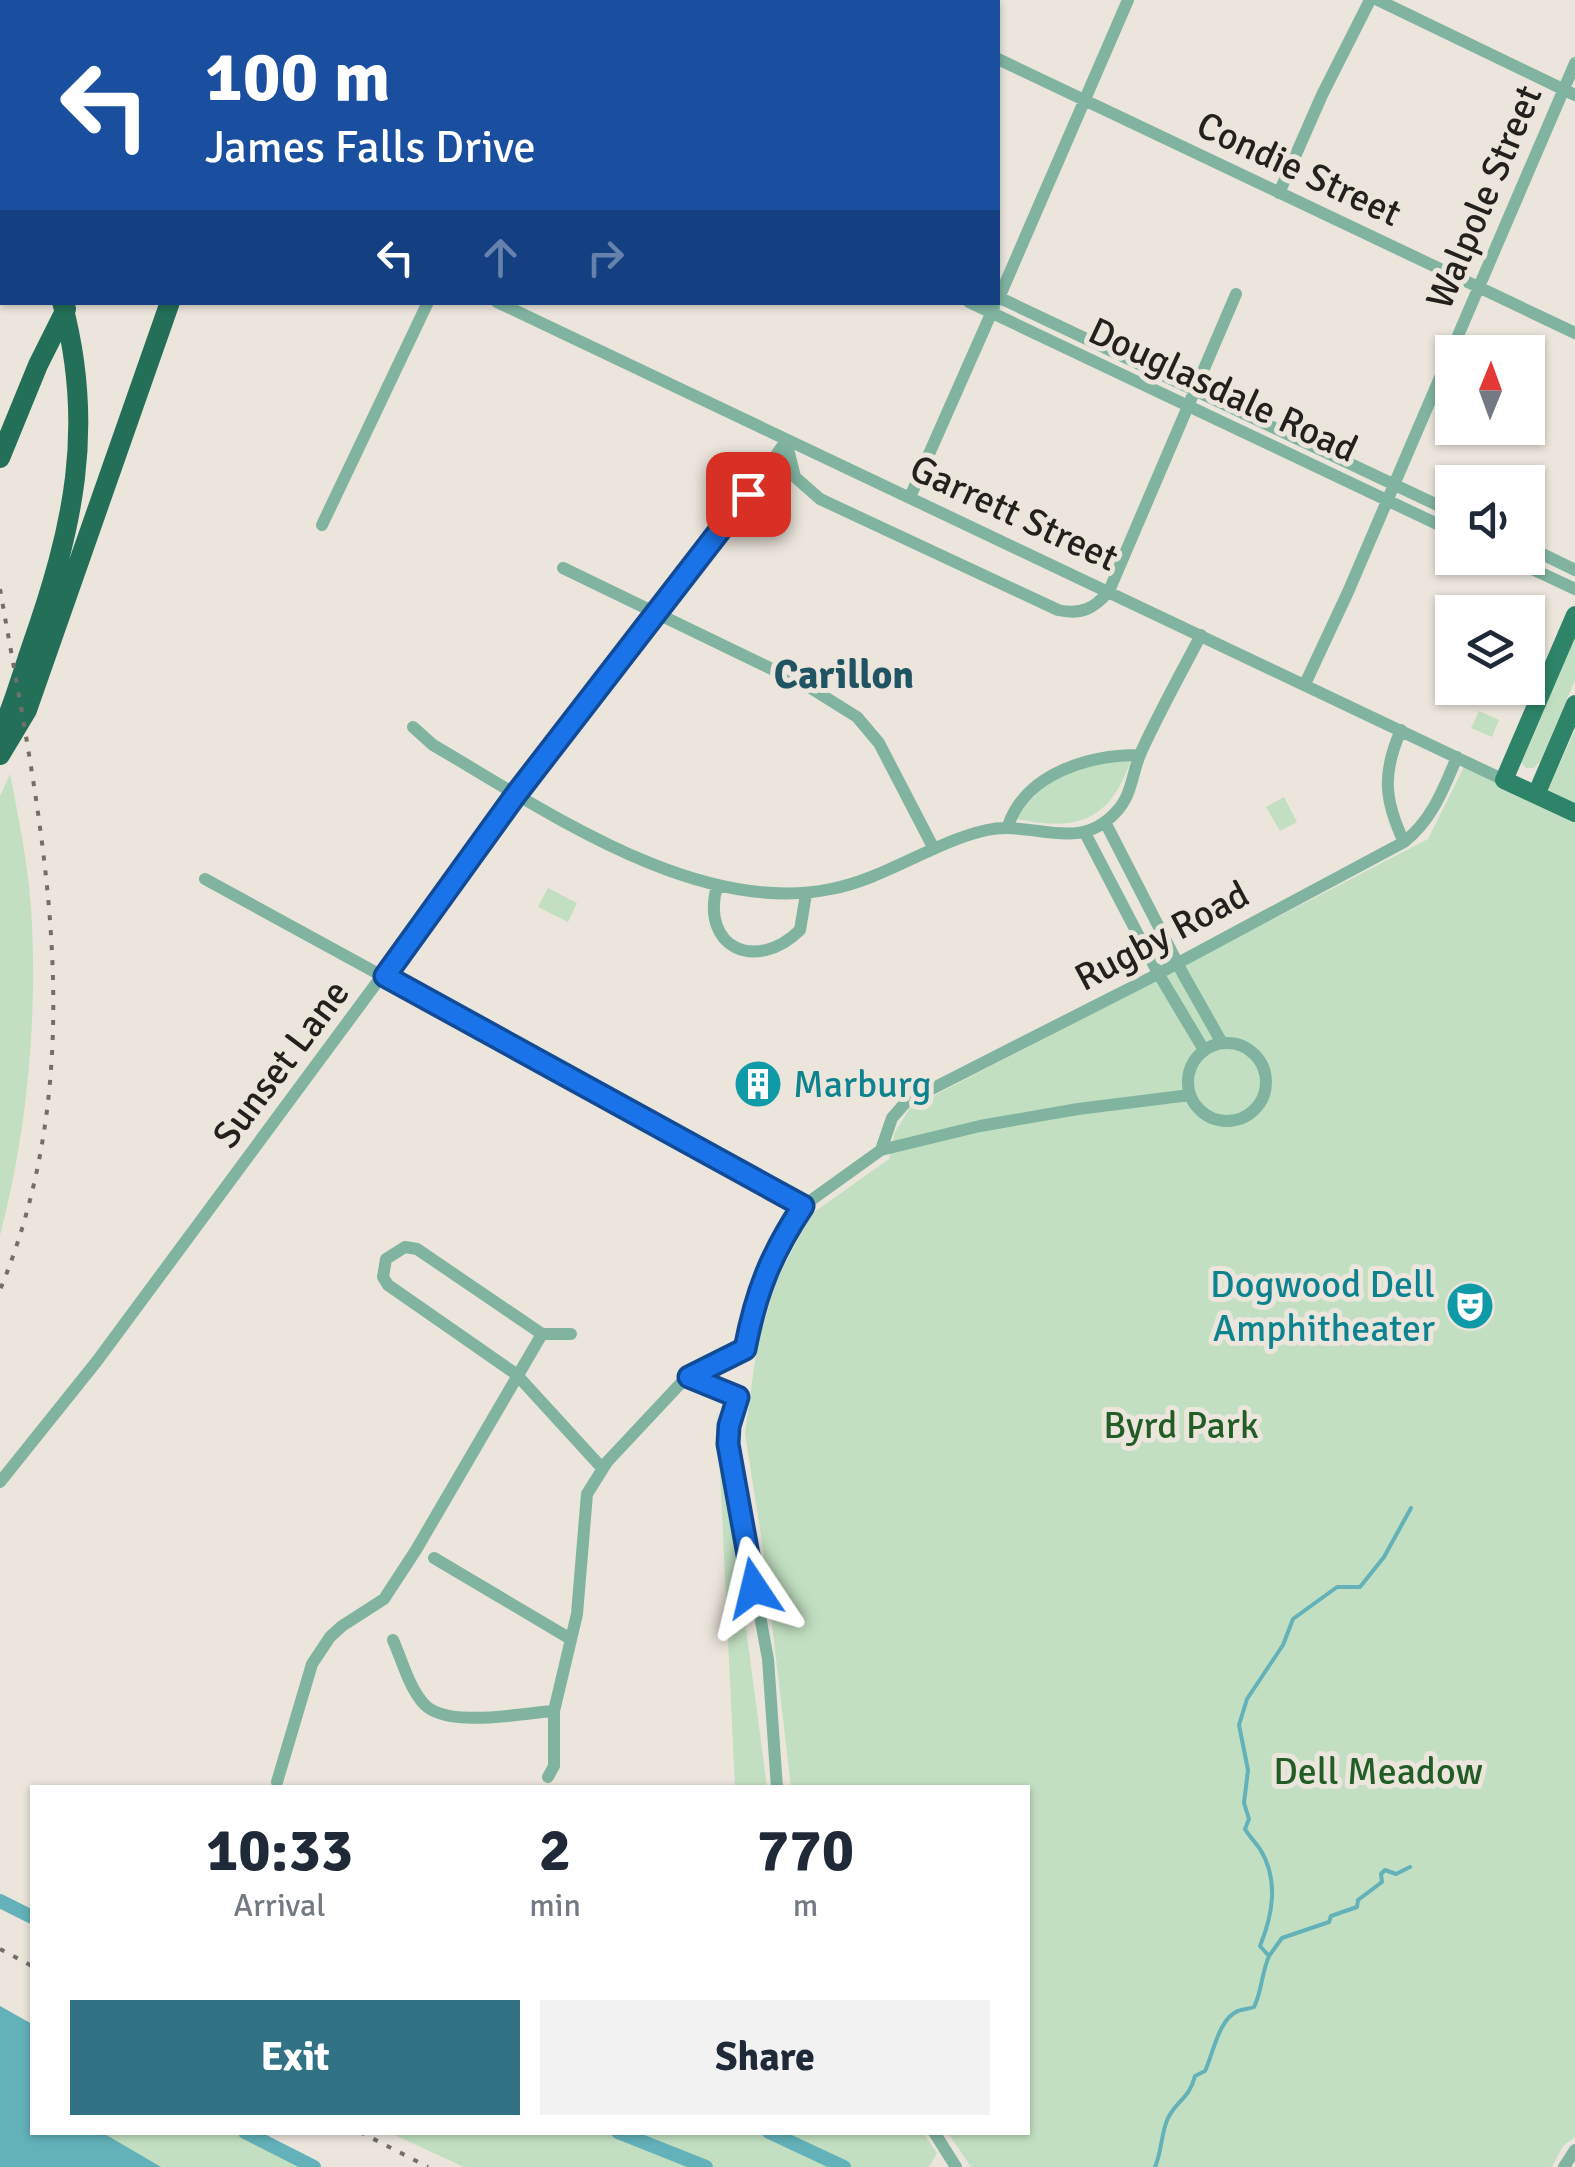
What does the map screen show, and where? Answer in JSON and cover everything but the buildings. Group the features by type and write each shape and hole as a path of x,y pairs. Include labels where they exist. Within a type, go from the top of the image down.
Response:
{"highway":[{"path":"0,458 65,305"},
{"path":"0,735 51,591 68,526 81,414 66,305"},
{"path":"0,755 28,710 169,305"}],"main road":[{"path":"1575,615 1504,780 1575,813"},
{"path":"1536,795 1575,704"}],"street":[{"path":"1000,293 1128,0"},
{"path":"1279,193 1370,0"},
{"path":"1378,0 1569,92"},
{"name":"Condie Street","path":"1000,60 1575,333"},
{"name":"Walpole Street","path":"1305,684 1478,287 1569,92 1575,63"},
{"path":"786,440 795,477 807,490 1058,610 1074,614 1087,611 1109,591 1236,294"},
{"name":"Douglasdale Road","path":"1000,304 1197,391 1435,504"},
{"name":"Douglasdale Road","path":"1000,304 1190,407 1435,523"},
{"path":"322,525 427,305"},
{"name":"Garrett Street","path":"503,305 1504,780"},
{"path":"910,497 995,305"},
{"name":"Sunset Lane","path":"0,1482 97,1362 517,793 659,612 786,440"},
{"path":"1545,555 1575,570"},
{"path":"563,568 810,686 857,717 880,743 934,849"},
{"path":"1545,575 1575,589"},
{"path":"413,726 433,745 631,856 717,886 746,892 806,894 876,876 968,835 1008,826 1054,836 1085,833 1105,822 1126,798 1140,755 1201,635"},
{"path":"1401,730 1387,779 1388,806 1404,842"},
{"path":"1008,826 1024,799 1048,778 1099,757 1140,755"},
{"name":"Rugby Road","path":"881,1150 892,1118 906,1102 1404,842 1434,810 1456,757"},
{"path":"1105,822 1222,1043"},
{"path":"1085,833 1158,973 1204,1050"},
{"path":"205,879 803,1206"},
{"path":"717,886 714,916 727,942 764,953 777,949 800,930 806,894"},
{"path":"1222,1043 1242,1046 1260,1061 1266,1084 1258,1106 1239,1120 1215,1120 1196,1105 1190,1094 1191,1067 1204,1050 1222,1043"},
{"path":"548,1777 556,1756 554,1711 580,1588 588,1494 602,1468 689,1377 745,1349 754,1301 767,1268 803,1206 881,1150 980,1126 1190,1094"},
{"path":"571,1334 542,1334 416,1249 404,1246 386,1258 383,1277 388,1285 516,1374 602,1468"},
{"path":"277,1782 312,1664 342,1626 384,1599 542,1334"},
{"path":"689,1377 738,1397 728,1444 768,1659 777,1785"},
{"path":"434,1558 569,1638"},
{"path":"393,1640 420,1700 434,1713 458,1718 554,1711"},
{"path":"936,2135 956,2167"},
{"path":"1564,2167 1575,2150"}],"green space":[{"path":"1575,631 1575,680 1541,760 1534,768 1526,768 1521,762"},
{"path":"1479,711 1499,720 1492,737 1471,728"},
{"name":"Byrd Park","path":"1575,730 1575,2137 1563,2146 1552,2167 971,2167 949,2135 1030,2135 1030,1785 791,1785 763,1548 745,1434 757,1346 776,1282 810,1215 889,1159 895,1132 910,1108 1428,839 1464,767 1543,801"},
{"path":"1131,760 1112,797 1088,818 1056,824 1016,819 1040,791 1066,774"},
{"path":"10,774 29,887 33,1003 23,1121 0,1235 0,796"},
{"path":"1284,797 1297,822 1280,831 1266,807"},
{"path":"548,888 577,903 568,922 538,907"},
{"path":"717,1409 767,1785 735,1785"},
{"path":"96,2135 252,2135 317,2167 141,2167"},
{"path":"394,2135 924,2135 937,2153 929,2167 464,2167"}],"water":[{"path":"0,2006 30,2023 30,2135 106,2135 161,2167 0,2167"}],"waterway":[{"path":"1155,2167 1168,2118 1190,2090 1195,2076 1205,2071 1226,2021 1238,2011 1254,2007 1269,1956 1260,1946 1271,1909 1270,1873 1260,1849 1245,1829 1249,1819 1244,1803 1248,1770 1239,1725 1247,1699 1283,1645 1293,1619 1337,1587 1360,1587 1384,1557 1411,1508"},
{"path":"1269,1956 1282,1938 1329,1922 1331,1916 1357,1907 1358,1900 1382,1882 1385,1870 1396,1874 1410,1867"},
{"path":"0,1901 30,1916"},
{"path":"251,2135 314,2167"},
{"path":"626,2135 706,2167"},
{"path":"775,2135 844,2167"}],"railway":[{"path":"0,589 43,853 53,1028 46,1116 29,1203 0,1290"},
{"path":"0,1949 30,1965"},
{"path":"366,2135 428,2167"}],"place":[{"name":"Marburg","path":"758,1084"},
{"name":"Dogwood Dell Amphitheater","path":"1470,1306"}],"district":[{"name":"Carillon","path":"844,675"}],"route":[{"path":"748,494 517,793 385,976 803,1206 767,1268 754,1301 745,1349 689,1377 738,1397 728,1444 754,1588"}],"park label":[{"name":"Dell Meadow","path":"1378,1771"}]}
